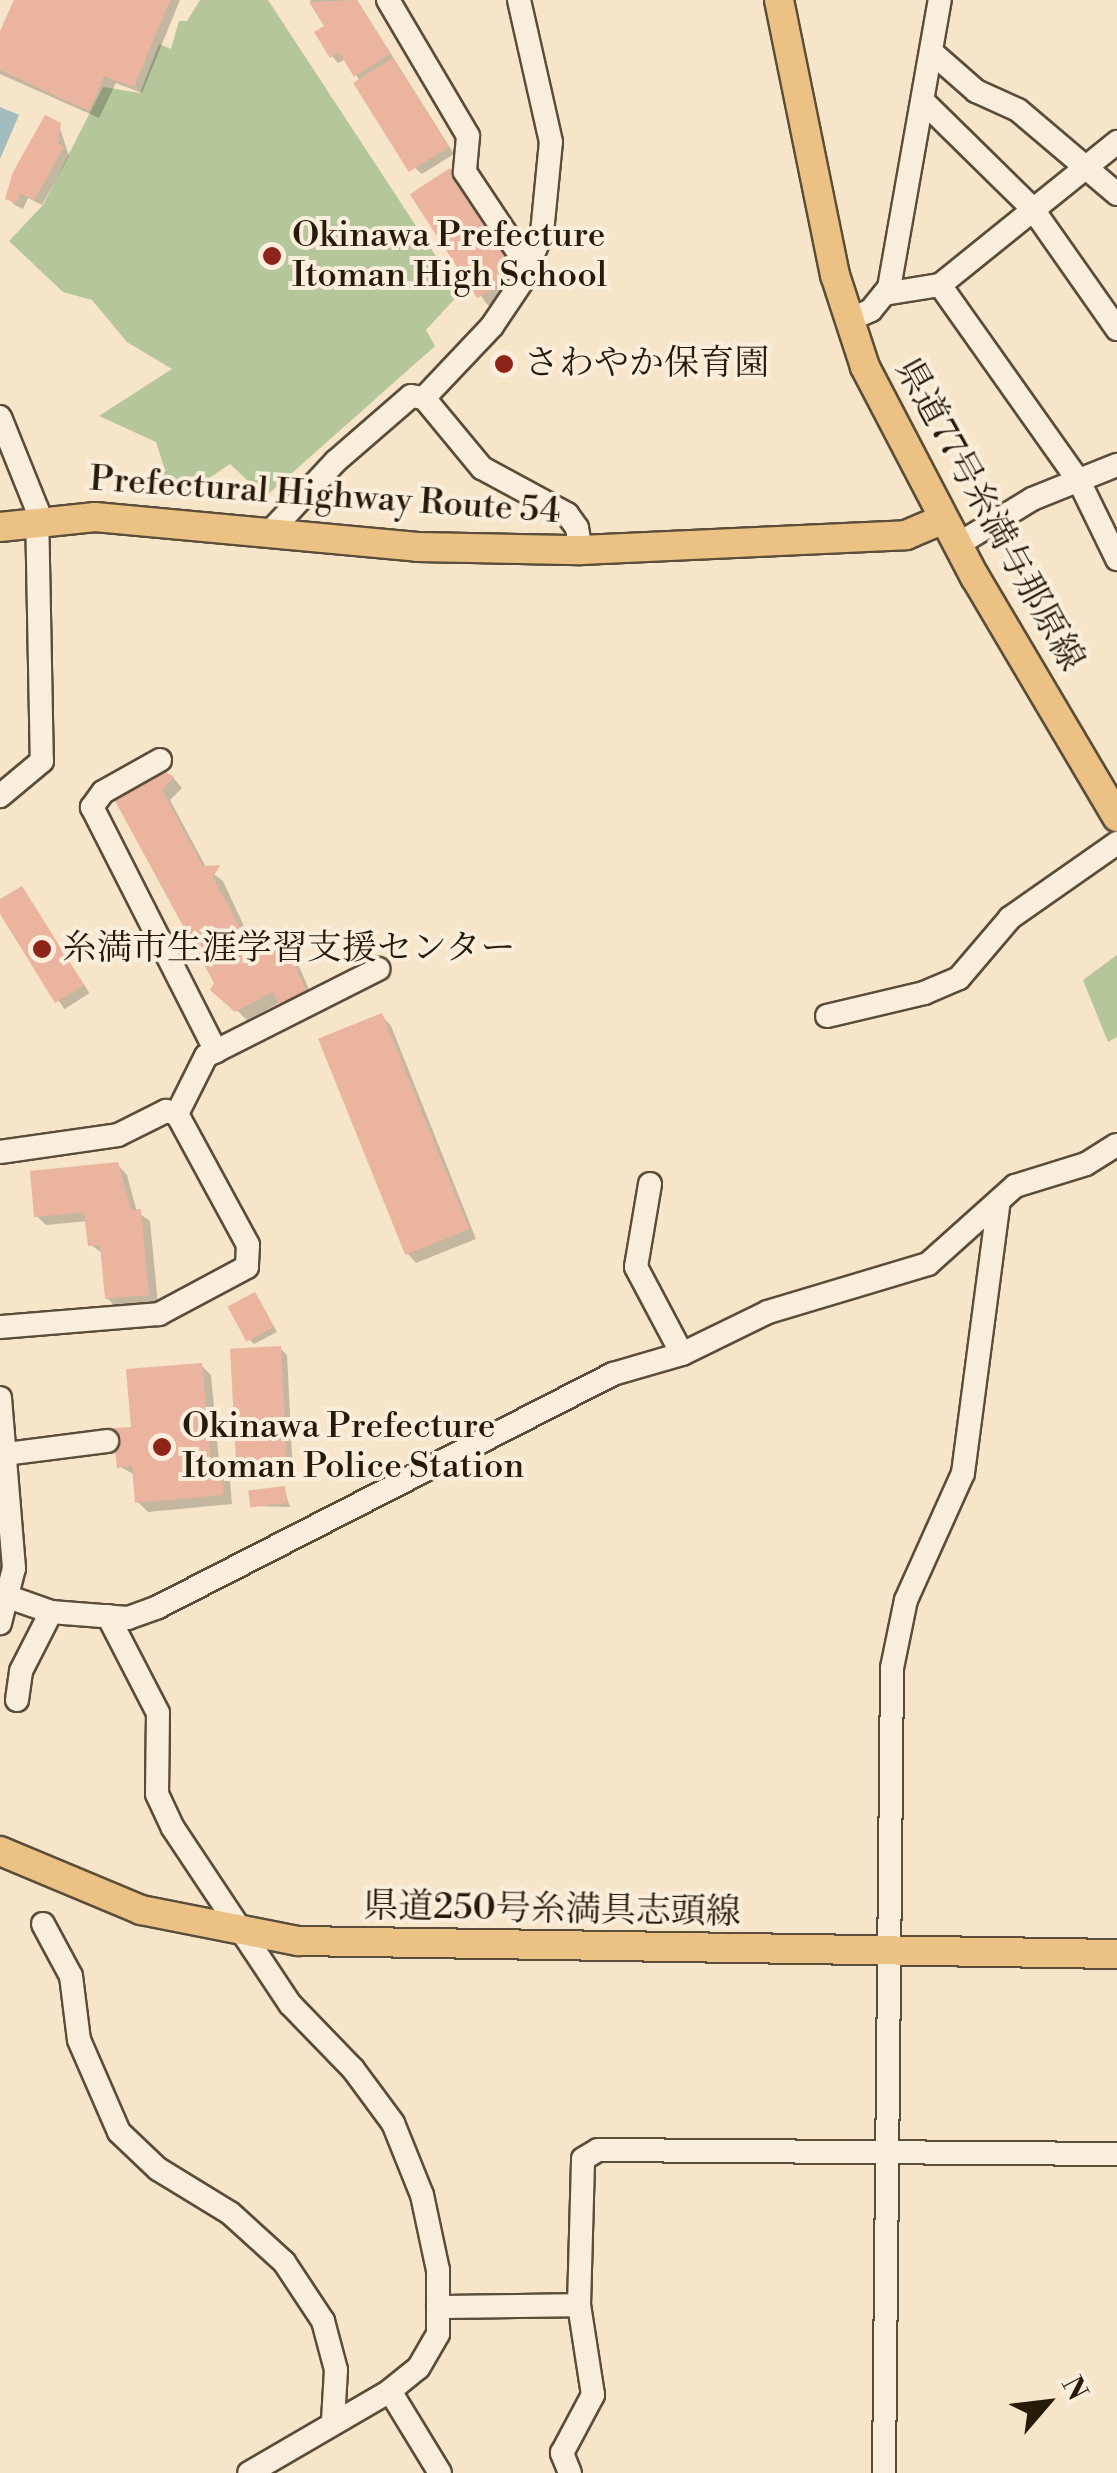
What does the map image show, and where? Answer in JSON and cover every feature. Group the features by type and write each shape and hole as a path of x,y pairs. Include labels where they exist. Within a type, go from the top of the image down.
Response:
{"main road":[{"name":"県道77号糸満与那原線","path":"779,0 849,320 865,368 942,520 1117,817"},
{"name":"Prefectural Highway Route 54","path":"0,527 95,517 418,547 581,550 906,536 942,520"},
{"name":"県道250号糸満具志頭線","path":"0,1852 141,1910 242,1933 401,1947 1117,1954"}],"street":[{"path":"388,0 468,136 465,172 528,267"},
{"path":"424,398 492,326 528,267 542,233 550,142 519,0"},
{"path":"884,294 936,56 940,0"},
{"path":"936,56 976,91 1018,110 1084,162 1117,194"},
{"path":"926,104 1032,208 1117,329"},
{"path":"849,320 884,294 940,285 1084,162 1117,142"},
{"path":"940,285 1079,481 1117,559"},
{"path":"268,532 336,461 411,396 424,398 482,468 566,514 578,528 581,550"},
{"path":"0,418 38,522 42,761 0,796"},
{"path":"956,544 1032,499 1117,465"},
{"path":"160,760 104,792 92,807 216,1051"},
{"path":"827,1016 924,993 960,978 1010,918 1117,843"},
{"path":"177,1114 206,1056 378,970"},
{"path":"0,1152 118,1134 166,1111 177,1114 248,1245 247,1266 158,1314 0,1327"},
{"path":"5,1596 51,1612 128,1618 158,1607 613,1374 682,1354 768,1312 928,1264 1015,1186 1086,1164 1117,1145"},
{"path":"650,1184 636,1267 682,1354"},
{"path":"884,2473 892,1668 906,1600 963,1474 999,1201"},
{"path":"0,1398 14,1533 0,1623"},
{"path":"6,1454 106,1441"},
{"path":"16,1700 21,1671 51,1612"},
{"path":"108,1616 158,1713 157,1794 187,1854 290,2004 354,2069 393,2124 422,2196 438,2270 438,2334 418,2368 390,2391 249,2473"},
{"path":"42,1924 71,1976 79,2040 119,2132 158,2169 230,2214 284,2262 323,2320 336,2370 333,2421"},
{"path":"570,2473 562,2453 593,2395 580,2305 582,2159 598,2150 1117,2154"},
{"path":"438,2306 580,2305"},
{"path":"390,2391 440,2473"}],"green space":[{"name":"Okinawa Prefecture Itoman High School","path":"200,0 268,0 460,293 426,330 435,346 265,497 230,464 187,493 158,492 165,470 156,442 99,416 172,369 127,342 92,300 63,292 9,241 43,205 103,87 140,93 159,44 171,49 179,21 187,21"},
{"path":"1117,955 1117,1037 1108,1042 1083,980"}],"water":[{"path":"0,107 19,115 0,159"}],"building":[{"path":"14,0 170,0 134,87 104,76 89,111 0,70 0,31"},
{"path":"357,0 390,54 354,77 339,52 330,58 314,32 324,26 309,2"},
{"path":"393,58 449,147 409,172 353,83"},
{"path":"45,115 61,123 58,144 64,147 34,200 20,193 16,203 5,199 13,172"},
{"path":"450,168 518,272 477,298 410,194"},
{"path":"164,771 174,777 162,790 203,866 220,865 213,877 253,952 273,935 289,951 307,993 281,1007 273,992 235,1012 210,990 214,983 114,799"},
{"name":"糸満市生涯学習支援センター","path":"22,886 84,985 55,1003 0,914 0,899"},
{"path":"382,1013 469,1229 405,1255 318,1039"},
{"path":"118,1162 131,1210 141,1209 149,1295 105,1299 100,1245 88,1246 84,1212 34,1217 30,1171"},
{"path":"255,1292 274,1327 246,1342 228,1307"},
{"path":"281,1346 287,1467 236,1470 230,1349"},
{"name":"Okinawa Prefecture Itoman Police Station","path":"202,1363 212,1470 221,1469 224,1495 135,1503 132,1466 117,1468 113,1428 131,1427 126,1369"},
{"path":"285,1486 287,1503 250,1507 248,1491"}],"place":[{"name":"Okinawa Prefecture Itoman High School","path":"272,256"},
{"name":"さわやか保育園","path":"504,364"},
{"name":"糸満市生涯学習支援センター","path":"42,949"},
{"name":"Okinawa Prefecture Itoman Police Station","path":"162,1447"}]}
